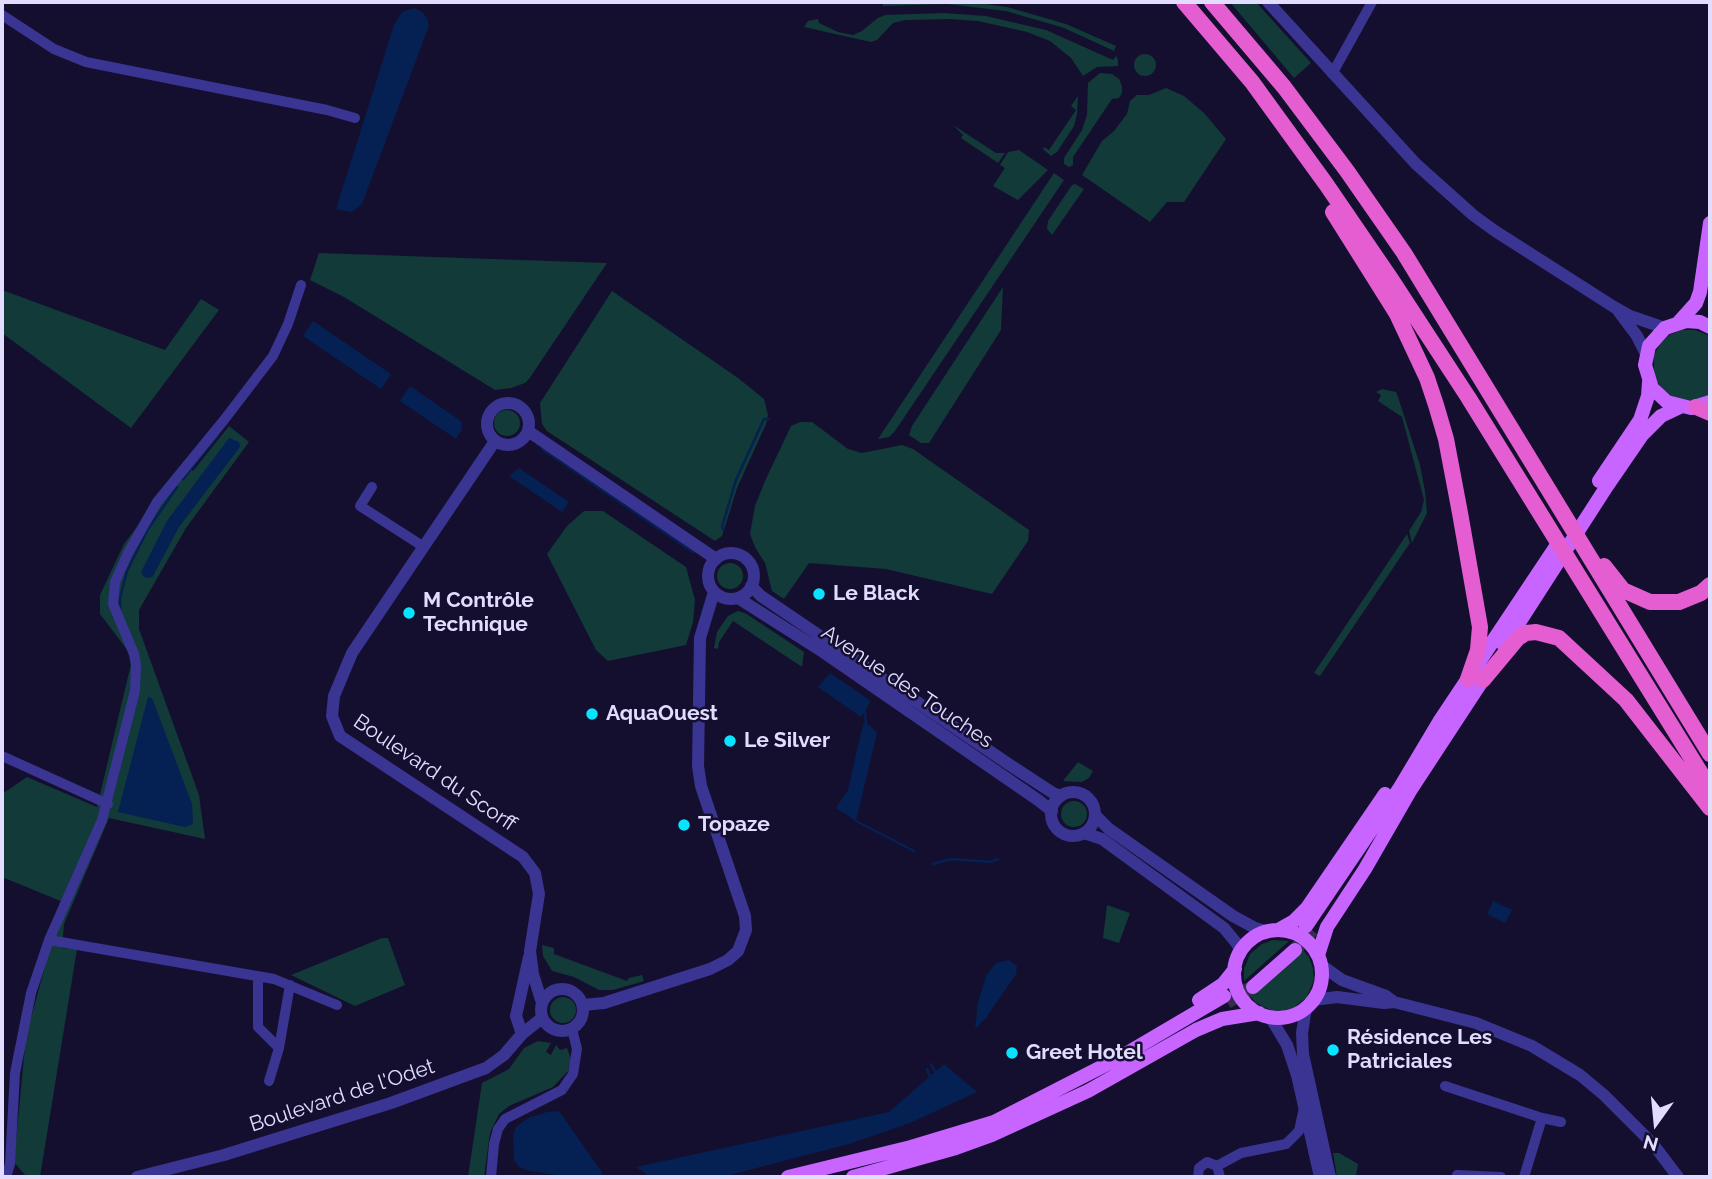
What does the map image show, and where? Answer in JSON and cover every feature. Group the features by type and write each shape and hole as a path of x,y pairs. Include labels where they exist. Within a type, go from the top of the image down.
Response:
{"highway":[{"path":"1184,2 1252,82 1391,279 1468,397 1710,788"},
{"path":"1212,2 1284,87 1348,171 1404,253 1599,566 1710,754"},
{"path":"1252,82 1397,314 1427,378 1446,439 1478,612 1480,639 1476,679"},
{"path":"1599,566 1623,590 1650,602 1679,602 1710,586"},
{"path":"1476,679 1526,633 1536,632 1559,638 1626,700 1710,808"}],"main road":[{"path":"1679,322 1696,303 1700,292 1710,223"},
{"path":"853,1177 992,1135 1088,1091 1205,1026 1236,1016 1289,1016 1310,1004 1321,981 1319,960 1327,927 1365,869 1476,679 1640,420 1648,396 1646,354 1653,339 1665,328 1679,322 1693,321 1710,327"},
{"path":"1649,382 1661,398 1699,407"},
{"path":"1422,750 1309,928 1521,619 1642,435 1661,416 1699,407"},
{"path":"1067,1086 1112,1053 1223,984 1252,939 1294,920 1307,908 1378,803 1422,750 1521,619"},
{"path":"1273,931 1293,933 1301,937 1319,960"},
{"path":"1251,985 1293,948"},
{"path":"1235,969 1240,995 1248,1005 1264,1015"},
{"path":"788,1177 911,1147 994,1122 1067,1086 1225,999 1054,1106"}],"street":[{"path":"1268,2 1416,164 1473,215 1614,307 1630,316 1665,328"},
{"path":"1332,74 1372,2"},
{"path":"2,15 54,48 95,64 327,110 355,118"},
{"path":"6,1177 10,1164 15,1073 31,993 49,940 108,804 136,679 134,654 113,604 120,571 142,527 165,491 224,421 273,356 288,324 301,285"},
{"path":"1614,307 1637,336 1646,354"},
{"path":"500,404 515,404 525,411 528,431 523,439 513,445 495,441 488,432 487,418 493,409 500,404"},
{"path":"528,431 716,559"},
{"name":"Boulevard du Scorff","path":"495,441 352,653 334,696 332,716 340,736 523,856 535,873 539,894 531,959 542,1003"},
{"path":"372,487 360,506 424,547"},
{"path":"583,1005 604,1003 710,969 728,960 738,951 746,930 745,916 701,786 698,766 700,638 703,624 714,592 708,575 716,559 737,554 752,569 751,586 703,624"},
{"name":"Avenue des Touches","path":"751,586 761,596 1010,765 1061,796"},
{"path":"714,592 734,598"},
{"name":"Avenue des Touches","path":"734,598 834,659 1052,811"},
{"path":"2,756 108,804"},
{"path":"1240,954 1238,945 1224,928 1102,839 1084,833 1070,836 1060,831 1054,823 1052,811 1055,802 1061,796 1072,792 1083,794 1109,829 1233,916 1255,928 1273,931"},
{"path":"1084,833 1093,824 1096,815"},
{"path":"49,940 258,976 290,985 337,1005"},
{"path":"522,1034 516,1016 526,963 531,959 546,980 576,994 583,1005 582,1018 572,1029 565,1032 551,1029 542,1018 542,1003 551,992 564,989"},
{"path":"1319,960 1342,980 1386,996 1394,1002"},
{"path":"258,976 258,1027 279,1048"},
{"path":"269,1081 279,1048 290,985"},
{"path":"1330,1177 1303,1054 1302,1032 1310,1004 1337,997 1394,1002 1491,1028 1532,1046 1588,1082 1626,1115 1678,1177"},
{"path":"1264,1015 1287,1045 1320,1177"},
{"name":"Boulevard de l'Odet","path":"137,1177 236,1152 394,1102 486,1068 504,1055 522,1034 542,1018"},
{"path":"492,1177 494,1144 498,1129 505,1119 562,1090 573,1074 577,1049 572,1029"},
{"path":"1446,1086 1561,1122"},
{"path":"1217,1166 1241,1153 1275,1147 1291,1140 1302,1123 1302,1100"},
{"path":"1524,1177 1542,1118"},
{"path":"1198,1177 1202,1164 1213,1163 1217,1166 1220,1177"},
{"path":"10,1164 13,1177"},
{"path":"1457,1175 1502,1177"}],"green space":[{"path":"883,2 971,2 1007,7 1066,24 1116,46 1114,51 1064,28 1006,11 947,4 883,6"},
{"path":"1230,2 1256,2 1311,63 1294,78"},
{"path":"944,13 986,16 1046,30 1113,60 1116,56 1118,66 1097,67 1083,76 1071,58 1050,41 1027,32 978,21 905,20 893,23 877,40 871,42 804,27 808,21 818,19 819,23 838,32 853,35 885,15"},
{"path":"1145,54 1153,57 1156,65 1153,73 1145,76 1137,73 1134,65 1137,57"},
{"path":"1100,73 1112,74 1119,79 1122,93 1119,98 1112,99 1073,157 1073,165 1069,167 1064,164 1064,158 1082,130 1087,115 1088,83"},
{"path":"1166,88 1184,96 1204,113 1226,139 1184,202 1167,202 1150,222 1082,175 1102,141 1127,114 1130,101 1137,95 1149,95"},
{"path":"1078,96 1074,126 1057,152 1051,156 1043,149 1044,147 1049,150 1076,110 1071,106"},
{"path":"953,125 996,153 1005,153 998,163 961,138 963,135"},
{"path":"1019,150 1048,170 1018,200 993,186 1005,168 1000,165 1008,152"},
{"path":"1054,173 1064,180 895,431 889,437 878,439"},
{"path":"1075,184 1084,189 1052,235 1047,229 1048,221"},
{"path":"319,253 607,263 529,379 511,388 495,390 344,297 310,280"},
{"path":"1003,287 1001,330 929,443 921,443 909,435 912,426"},
{"path":"2,290 165,350 201,299 219,310 131,428 2,333"},
{"path":"612,291 764,399 768,415 766,424 737,488 722,536 715,541 547,431 542,424 540,403"},
{"path":"1682,330 1695,330 1710,336 1710,395 1693,401 1670,396 1661,389 1654,373 1654,355 1660,344 1669,335"},
{"path":"1382,389 1396,392 1420,465 1427,513 1412,543 1409,531 1421,512 1424,500 1402,417 1378,401 1381,395 1376,392"},
{"path":"507,410 516,414 520,423 516,432 507,436 498,432 494,423 498,414"},
{"path":"800,422 812,422 848,449 862,453 902,445 913,449 1029,530 1028,541 992,594 886,569 809,563 784,599 772,591 765,563 750,534 755,506 765,481 791,426"},
{"path":"229,426 249,442 186,528 139,610 139,629 199,795 205,839 109,818 64,924 62,948 77,949 40,1177 31,1177 25,1175 14,1162 26,1036 63,902 2,877 2,794 27,777 97,807 131,664 128,651 100,614 100,595 124,544 184,464 193,471"},
{"path":"584,511 603,511 686,567 695,600 693,622 686,645 608,661 596,650 547,554 567,526"},
{"path":"1407,534 1410,543 1320,676 1314,673"},
{"path":"730,563 739,567 743,576 739,585 730,589 721,585 717,576 721,567"},
{"path":"738,611 804,652 802,667 733,621 719,642 718,649 714,648 717,632 728,616"},
{"path":"1078,762 1093,771 1089,778 1082,782 1063,781"},
{"path":"1074,801 1083,805 1087,814 1083,823 1074,827 1065,823 1061,814 1065,805"},
{"path":"1107,905 1130,913 1119,943 1103,938"},
{"path":"382,938 388,938 405,985 355,1006 291,975"},
{"path":"1273,940 1289,941 1244,981 1244,969 1250,954 1262,944"},
{"path":"542,945 554,948 554,954 627,981 642,975 644,981 613,990 599,990 574,977 552,971 543,956"},
{"path":"1302,949 1313,968 1314,980 1307,997 1293,1008 1281,1011 1270,1010 1256,1003 1249,995 1273,978"},
{"path":"563,997 572,1001 576,1010 572,1019 563,1023 554,1019 550,1010 554,1001"},
{"path":"538,1041 551,1043 546,1052 551,1055 556,1045 560,1050 567,1048 571,1059 568,1071 553,1087 509,1106 499,1114 490,1133 484,1177 468,1177 482,1083 509,1069 524,1048"},
{"path":"1333,1153 1339,1153 1358,1164 1356,1176 1365,1175 1364,1177 1337,1177"}],"water":[{"path":"414,8 427,18 429,26 362,204 352,212 336,209 394,25 402,12"},
{"path":"313,321 391,374 381,389 303,336"},
{"path":"410,386 461,421 462,429 456,439 400,401"},
{"path":"229,438 239,442 240,447 179,527 153,576 144,577 141,572 167,521"},
{"path":"519,468 569,502 562,512 509,476"},
{"path":"830,673 871,701 861,717 818,687"},
{"path":"148,697 152,698 192,804 193,824 185,827 118,812"},
{"path":"863,724 869,725 877,733 856,821 836,808 848,790"},
{"path":"1493,901 1512,910 1505,923 1487,914"},
{"path":"1009,960 1017,966 1016,974 986,1018 975,1029 978,1002 987,974 996,963"},
{"path":"944,1064 977,1092 910,1123 849,1144 722,1177 650,1177 636,1167 889,1112"},
{"path":"559,1111 601,1171 602,1177 571,1177 530,1171 519,1167 514,1160 513,1135 516,1127 528,1118"}],"waterway":[{"path":"724,530 722,527 736,480 764,419 769,419"},
{"path":"183,479 218,435"},
{"path":"542,449 693,552"},
{"path":"120,609 127,571 148,529 177,487"},
{"path":"865,711 866,725"},
{"path":"856,821 914,851"},
{"path":"933,864 951,859 991,862 998,859"},
{"path":"931,1064 935,1072"},
{"path":"927,1069 930,1077"}],"tunnel":[{"path":"1295,950 1312,930"},
{"path":"1227,1002 1253,987"}],"place":[{"name":"Le Black","path":"819,594"},
{"name":"M Contrôle Technique","path":"409,613"},
{"name":"AquaOuest","path":"592,714"},
{"name":"Le Silver","path":"730,741"},
{"name":"Topaze","path":"684,825"},
{"name":"Résidence Les Patriciales","path":"1333,1050"},
{"name":"Greet Hotel","path":"1012,1053"}]}
